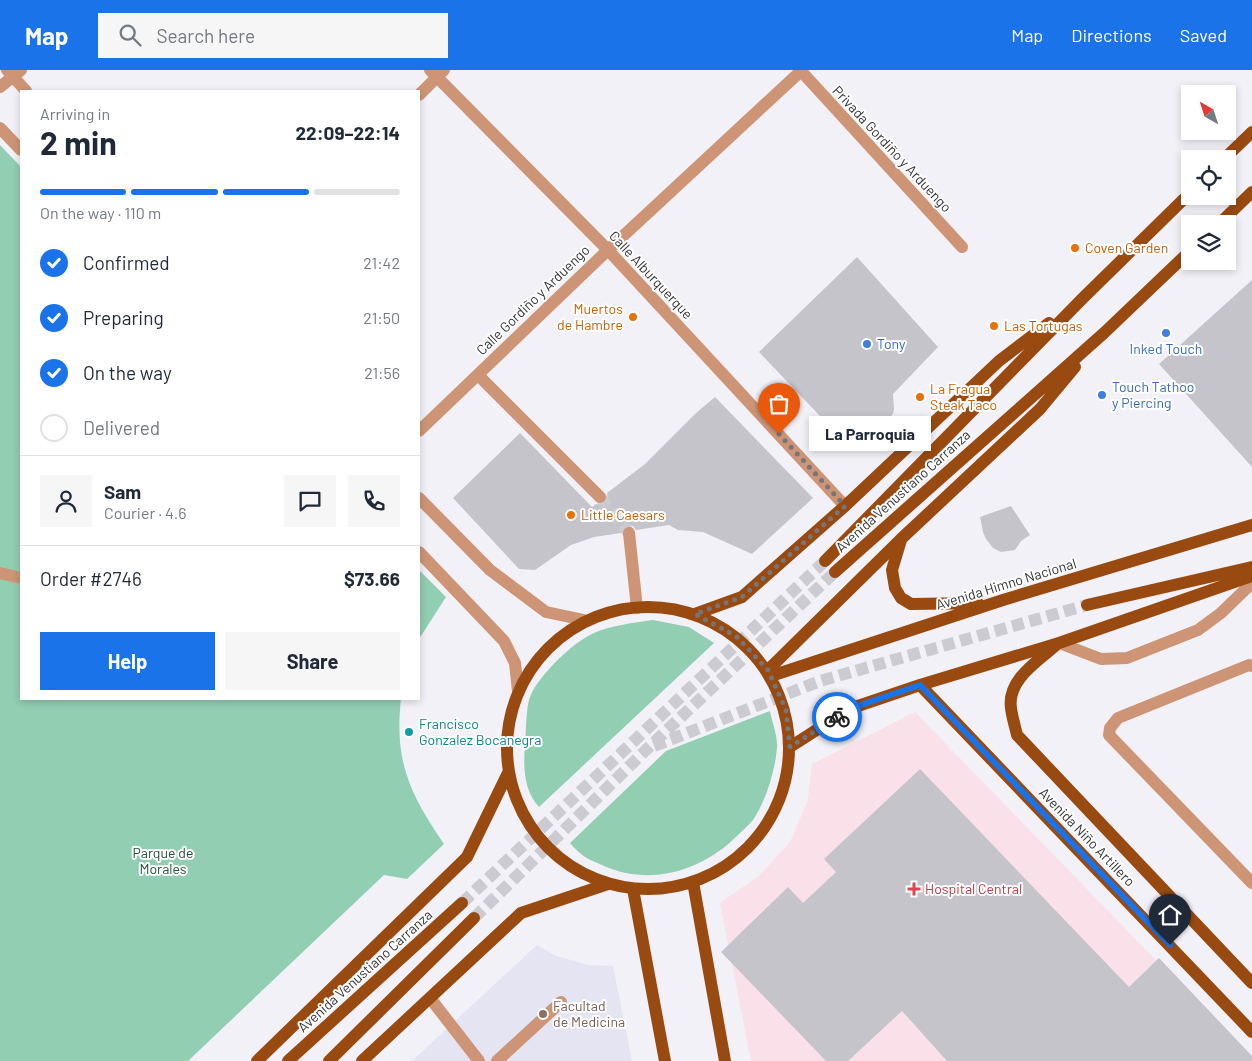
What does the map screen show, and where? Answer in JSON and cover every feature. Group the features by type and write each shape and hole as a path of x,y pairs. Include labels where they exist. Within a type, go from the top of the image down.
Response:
{"main road":[{"path":"1233,150 1252,132"},
{"path":"1228,215 1252,192"},
{"name":"Avenida Venustiano Carranza","path":"825,561 1181,202"},
{"name":"Avenida Venustiano Carranza","path":"835,572 1104,333 1181,260"},
{"path":"695,614 742,597 845,506 999,361 1084,298"},
{"path":"769,673 901,539 1040,409 1104,333"},
{"name":"Avenida Himno Nacional","path":"769,673 1252,525"},
{"path":"901,539 892,570 896,588 901,598 912,604 966,604 1003,600"},
{"path":"1087,604 1252,567"},
{"path":"790,747 849,709 920,685 1058,643 1252,576"},
{"path":"652,606 695,614 736,636 769,673 786,710 790,747 784,790 764,830 733,862 693,882 664,889 633,889 608,884 572,868 542,843 520,810 508,773 507,730 518,691 539,656 564,633 584,620 609,611 637,608 652,606"},
{"name":"Avenida Niño Artillero","path":"1058,643 1022,674 1013,689 1010,706 1016,735 1252,983"},
{"name":"Avenida Niño Artillero","path":"920,685 1252,1032"},
{"path":"257,1061 467,856 508,773"},
{"path":"693,882 725,1061"},
{"path":"362,1061 521,913 608,884"},
{"path":"633,889 665,1061"},
{"name":"Avenida Venustiano Carranza","path":"288,1061 462,904"},
{"path":"329,1061 474,918"}],"street":[{"name":"Privada Gordiño y Arduengo","path":"801,71 962,247"},
{"name":"Calle Gordiño y Arduengo","path":"420,430 608,250 801,71"},
{"path":"0,87 13,72 25,90"},
{"name":"Calle Alburquerque","path":"437,72 608,250 845,506"},
{"path":"420,93 437,72"},
{"path":"0,128 20,149"},
{"path":"478,375 600,497"},
{"path":"420,499 490,570 546,612 584,620"},
{"path":"629,534 637,608"},
{"path":"420,553 504,641 514,663 518,691"},
{"path":"0,573 20,578"},
{"path":"1058,643 1101,659 1126,658 1198,630 1221,612 1252,583"},
{"path":"1252,666 1249,665 1118,718 1110,728 1110,735 1252,883"},
{"path":"430,998 479,1061"},
{"path":"497,1061 561,1002"}],"shaded area":[{"name":"Hospital Central","path":"915,712 1252,1061 751,1061 720,903 759,876 790,842 808,800 812,764"},
{"name":"Facultad de Medicina","path":"537,945 556,956 589,965 613,966 632,1061 412,1061"}],"green space":[{"name":"Parque de Morales","path":"0,145 20,166 20,700 401,700 400,741 407,776 422,809 444,844 407,879 384,875 188,1061 0,1061"},
{"path":"420,571 446,597 420,637"},
{"path":"653,620 689,627 714,643 539,807 527,786 524,762 528,707 530,697 540,679 557,660 586,637 608,628"},
{"path":"770,711 776,734 777,748 772,776 766,795 751,822 725,847 710,857 676,871 659,875 640,875 604,866 582,855 570,843 666,751"}],"building":[{"path":"857,257 938,347 893,394 893,414 887,420 881,422 866,421 842,439 759,352"},
{"path":"1252,280 1252,467 1159,364"},
{"path":"715,397 813,498 752,554 703,532 678,530 669,525 636,530 633,526 629,525 624,527 621,533 594,537 571,545 535,570 519,569 453,498 520,433 592,507 596,504 603,505 608,500 607,493 645,464 696,413"},
{"path":"1011,506 1030,535 1021,541 1015,550 1001,552 993,548 986,539 980,517"},
{"name":"Hospital Central","path":"920,769 1129,987 1159,958 1252,1056 1252,1061 947,1061 902,1011 848,1061 826,1061 721,952 788,887 803,903 836,872 824,859"}],"tunnel":[{"path":"600,497 629,533"},
{"path":"462,903 825,561"},
{"path":"474,918 647,749 835,572"},
{"path":"654,746 820,681 1087,605"}],"way so far":[{"path":"779,434 845,506 742,597 695,614 736,636 768,670 786,710 790,747 837,717"}],"place":[{"name":"Coven Garden","path":"1075,248"},
{"name":"Muertos de Hambre","path":"633,317"},
{"name":"Las Tortugas","path":"994,326"},
{"name":"Inked Touch","path":"1166,333"},
{"name":"Tony","path":"867,344"},
{"name":"Touch Tathoo y Piercing","path":"1102,395"},
{"name":"La Fragua Steak Taco","path":"920,397"},
{"name":"La Parroquia","path":"779,434"},
{"name":"Little Caesars","path":"571,515"},
{"name":"Francisco Gonzalez Bocanegra","path":"409,732"},
{"name":"Hospital Central","path":"914,889"},
{"name":"Facultad de Medicina","path":"543,1014"}],"route":[{"path":"837,717 849,709 920,685 1170,945"}]}
